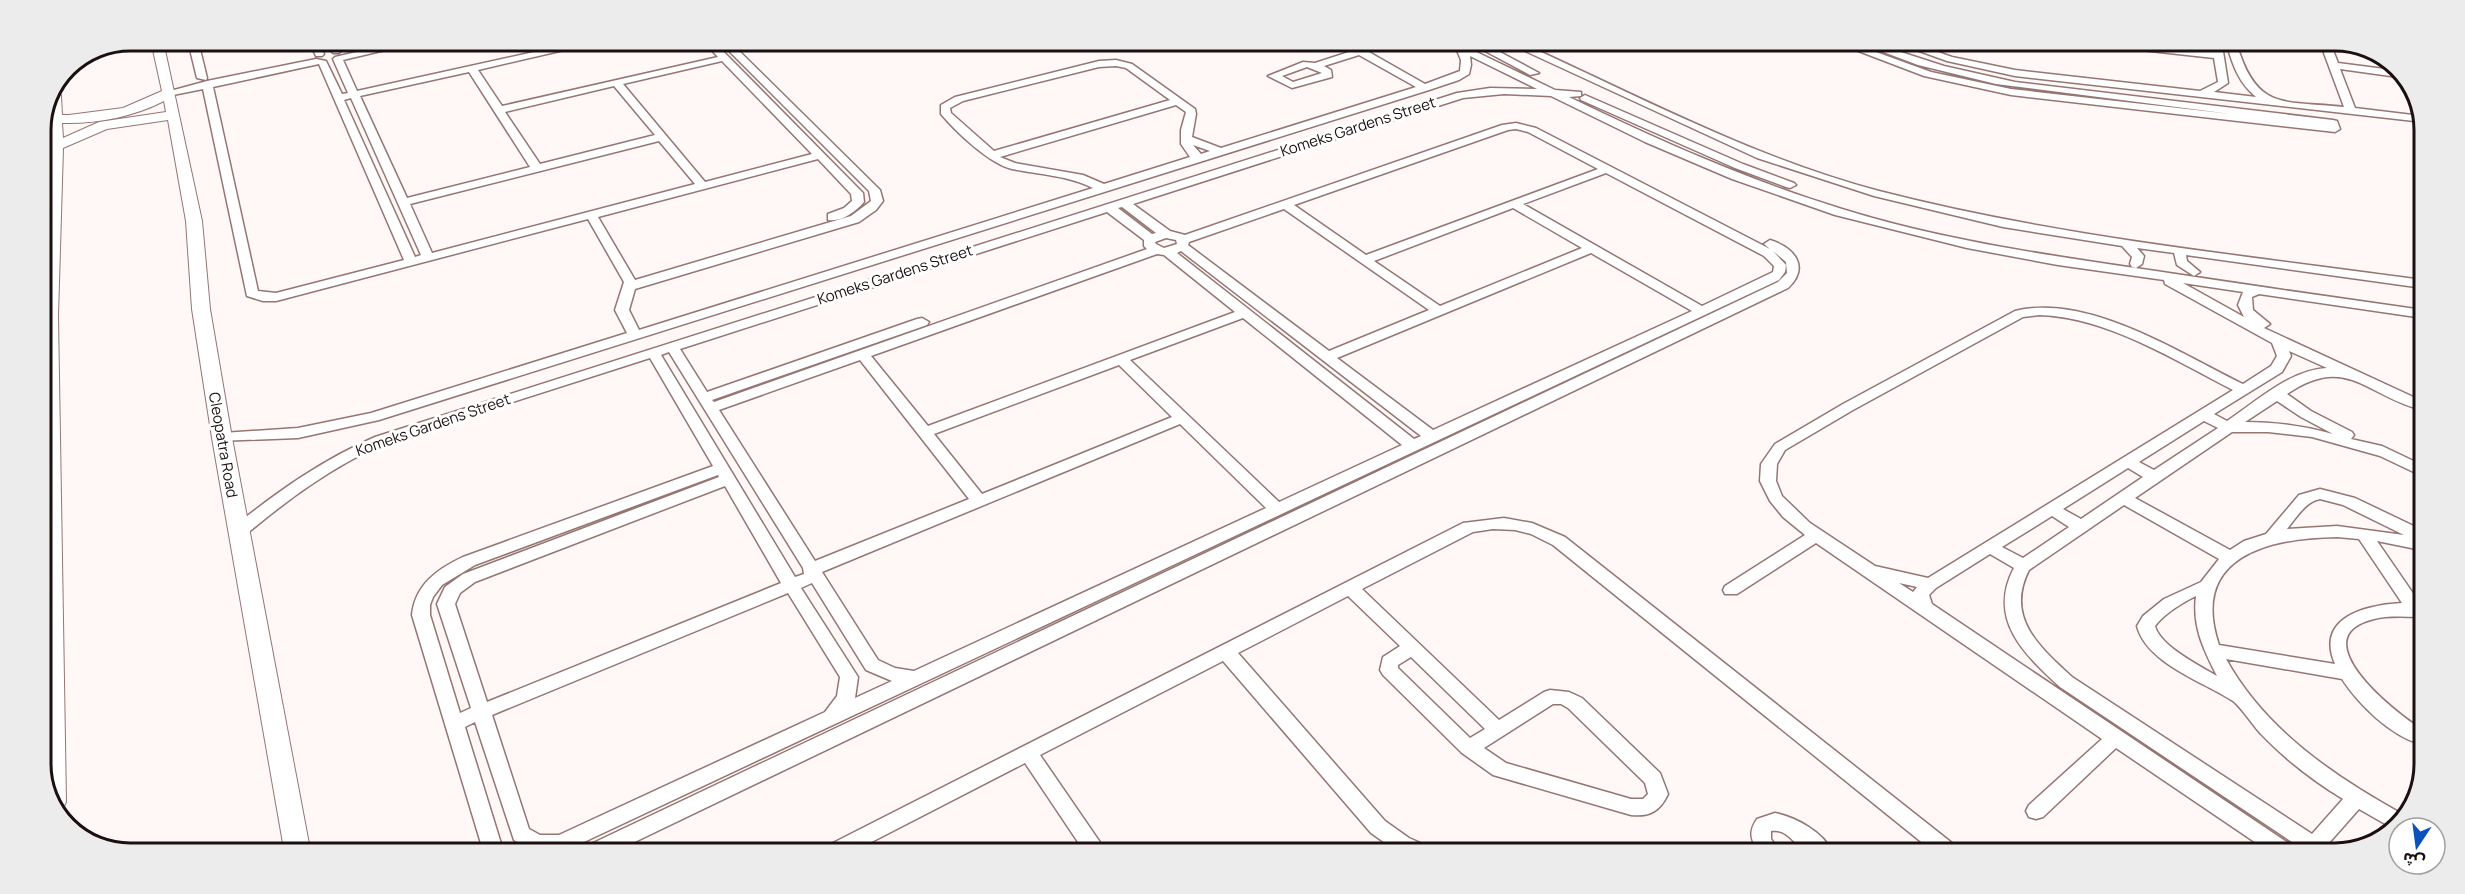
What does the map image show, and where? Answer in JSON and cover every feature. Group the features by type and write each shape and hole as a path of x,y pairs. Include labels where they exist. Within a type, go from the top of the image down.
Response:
{"main road":[{"name":"Cleopatra Road","path":"159,51 194,221 201,309 222,438 296,843"},
{"path":"55,119 115,113 145,104 167,89"},
{"path":"51,267 56,146 55,109"},
{"path":"56,146 104,125 174,115"},
{"path":"51,559 53,778"}],"street":[{"path":"196,51 252,293 263,297 276,297 821,155"},
{"path":"316,51 411,262"},
{"path":"337,51 353,95 428,257"},
{"path":"339,55 354,51"},
{"path":"167,89 362,51"},
{"path":"338,99 557,51"},
{"path":"628,282 848,211 858,202 857,193 717,51"},
{"path":"628,282 847,221 867,212 877,201 874,189 734,51"},
{"path":"1315,66 1360,51 1425,88"},
{"name":"Komeks Gardens Street","path":"222,438 298,433 374,417 635,336 1441,83 1465,72 1468,62 1460,51"},
{"path":"1467,51 1648,140 1736,177 1800,200 2058,261 2414,313"},
{"path":"1491,51 1577,94 1739,166 1809,192 1971,240 2414,302"},
{"path":"1530,51 1761,156 1874,193 2003,224 2126,243 2183,251 2414,274"},
{"path":"1550,51 1740,139 1805,165 1881,188 1963,209 2050,225 2340,268 2414,282"},
{"path":"1864,51 1918,71 2011,92 2124,102 2332,123 2335,129 2124,102 1978,78 1938,69 1887,51"},
{"path":"1926,51 1994,70 2413,118"},
{"path":"2177,51 2219,56"},
{"path":"2198,93 2220,87 2223,83 2218,51"},
{"path":"2234,51 2242,77 2252,90 2269,101"},
{"path":"2328,51 2351,111"},
{"path":"499,111 724,58"},
{"path":"1104,189 1070,176 1013,166 990,156 946,114 947,104 959,99 1107,63 1130,66 1188,107 1192,114 1186,128 1188,139 1186,144 1195,154 1196,160"},
{"path":"2333,65 2390,73"},
{"path":"472,69 537,168"},
{"path":"2223,75 2242,77"},
{"path":"1598,83 1611,80"},
{"path":"617,83 703,187"},
{"path":"1441,83 1458,87 1461,95"},
{"name":"Komeks Gardens Street","path":"238,532 275,500 314,472 380,440 1461,95 1481,91 1507,90 1577,94"},
{"path":"990,156 1179,101"},
{"path":"613,843 1772,290 1792,279 1795,272 1794,264 1777,248 1535,125 1514,120 1500,123 707,403"},
{"path":"562,843 1775,277 1780,265 1768,253 1532,130 1511,126 1156,246 863,354 707,403"},
{"path":"1648,140 1664,134"},
{"path":"389,212 405,205 537,168 661,137"},
{"path":"1188,139 1221,152"},
{"path":"1007,176 1032,169"},
{"path":"1365,260 1607,169"},
{"path":"1070,176 1070,181 1080,190 1079,197"},
{"path":"1123,202 1176,239 1432,437"},
{"path":"1285,204 1438,311"},
{"path":"1514,204 1702,311"},
{"path":"1108,207 1413,446"},
{"path":"592,216 628,282 622,310 635,336"},
{"path":"2126,243 2138,256 2136,264"},
{"path":"1327,357 1592,248"},
{"path":"2183,251 2180,254 2181,262 2194,272"},
{"path":"2159,275 2224,311 2250,318 2414,392"},
{"path":"2257,290 2246,295 2244,300 2250,318 2278,340 2414,402"},
{"path":"2244,390 2104,322 2058,311 2020,314 1848,407 1780,447 1767,466 1766,477 1771,492 1781,507 1817,535 2272,843"},
{"path":"925,432 1244,313"},
{"path":"1924,607 1920,594 1930,584 2277,369 2282,363 2283,349 2278,340"},
{"path":"672,347 812,573 872,665 892,674 916,678"},
{"path":"653,352 791,585 849,677 846,698 831,717"},
{"path":"863,354 979,501"},
{"path":"1121,359 1277,509"},
{"path":"2310,843 2066,681 2029,645 2018,627 2010,593 2014,579 2022,567 2277,394 2307,376 2347,372"},
{"path":"2277,394 2306,414 2414,467"},
{"path":"2204,415 2228,428 2268,427 2313,433 2385,453"},
{"path":"374,417 380,440"},
{"path":"454,723 791,585 812,573 979,501 1182,418"},
{"path":"2128,462 2154,477"},
{"path":"534,843 527,841 520,834 446,604 452,590 470,578 725,473"},
{"path":"491,843 421,615 423,598 445,573 469,561 725,473"},
{"path":"2272,538 2306,498 2322,494 2347,500 2414,533"},
{"path":"2124,498 2229,557"},
{"path":"2052,509 2081,527"},
{"path":"852,843 1469,527 1486,523 1505,523 1524,525 1559,541 1937,843"},
{"path":"2389,816 2311,765 2272,732 2242,699 2212,650 2203,605 2207,586 2216,571 2229,557 2248,546 2272,538 2330,532 2364,534 2414,543"},
{"path":"2364,534 2414,605"},
{"path":"1731,590 1817,535"},
{"path":"1990,547 2022,567"},
{"path":"1869,570 1930,584"},
{"path":"2207,586 2172,600 2149,621 2146,627 2147,633 2158,648 2242,699"},
{"path":"1350,588 1497,729"},
{"path":"2414,611 2383,610 2358,616 2343,630 2339,649 2348,673 2368,698 2414,733"},
{"path":"1412,647 1393,658 1389,662 1389,670 1468,748 1500,769 1630,807 1649,806 1658,795 1653,779 1569,699 1556,696 1544,699 1468,748"},
{"path":"2212,650 2348,673"},
{"path":"1226,652 1378,827 1401,843"},
{"path":"2051,695 2066,681"},
{"path":"2036,811 2115,738"},
{"path":"1028,753 1090,843"},
{"path":"2216,806 2230,790"},
{"path":"2325,843 2357,797"},
{"path":"1762,843 1759,834 1761,827 1767,823 1776,822 1793,828 1811,843"}]}
